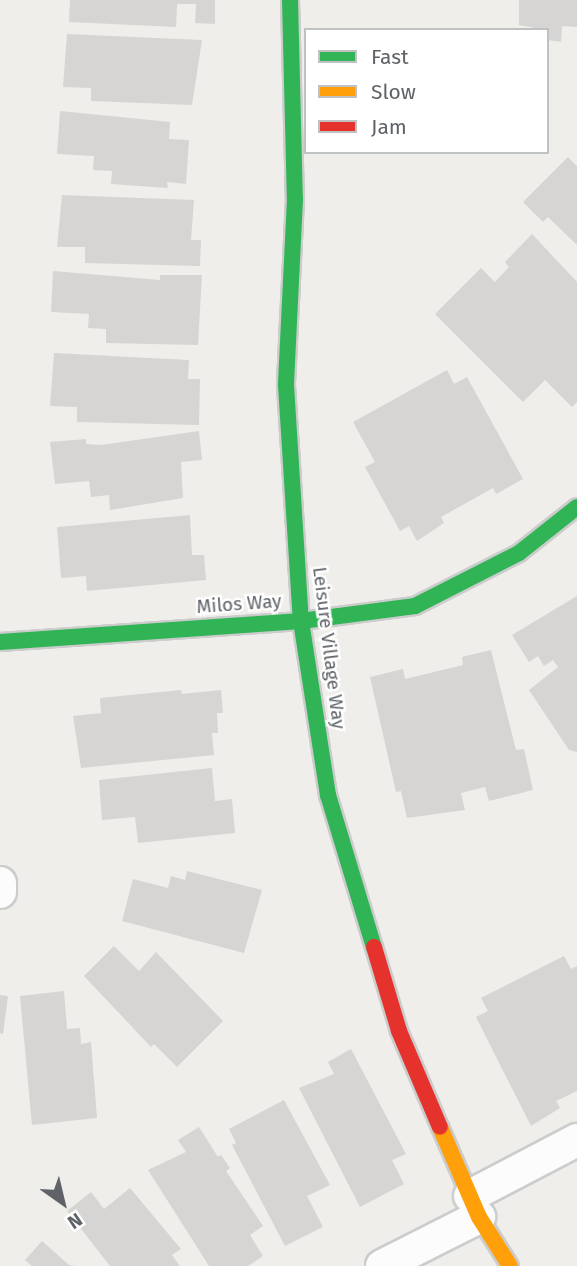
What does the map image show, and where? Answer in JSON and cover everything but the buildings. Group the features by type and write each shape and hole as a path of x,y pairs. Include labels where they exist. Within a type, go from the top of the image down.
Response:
{"street":[{"name":"Leisure Village Way","path":"290,0 295,199 286,385 301,621 336,821 399,1031 475,1207 510,1266"},
{"name":"Milos Way","path":"0,642 301,621 415,606 519,553 577,507"},
{"path":"0,883 1,892"},
{"path":"382,1266 577,1140"}],"traffic: fast":[{"path":"290,0 295,199 286,385 301,621 328,795 374,947"},
{"path":"0,642 301,621 415,606 519,553 577,507"}],"traffic: slow":[{"path":"440,1127 479,1217 510,1266"}],"traffic: jam":[{"path":"374,947 399,1031 440,1127"}]}
